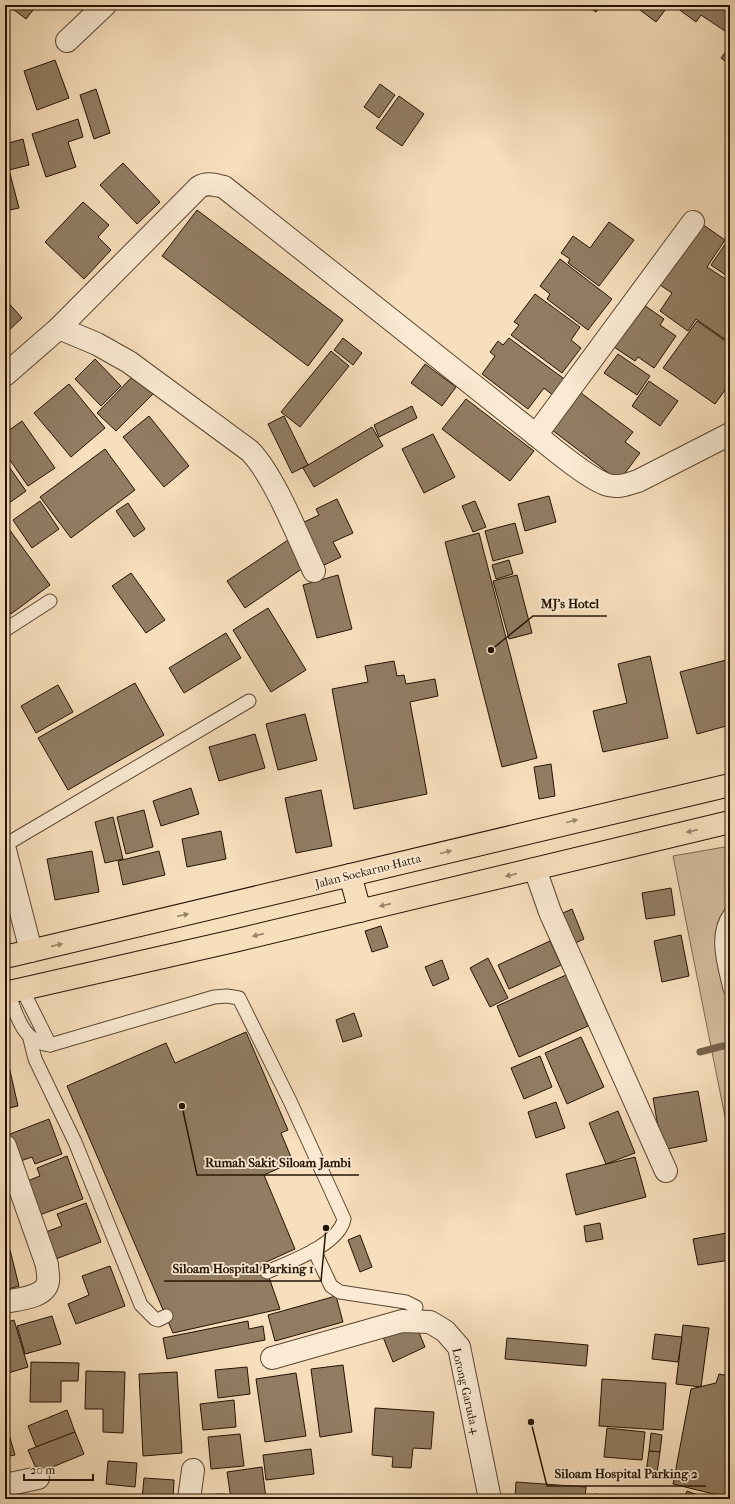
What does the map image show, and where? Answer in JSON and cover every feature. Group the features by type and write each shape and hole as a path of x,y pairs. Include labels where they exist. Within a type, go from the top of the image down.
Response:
{"highway":[{"name":"Jalan Soekarno-Hatta","path":"5,957 730,785"},
{"path":"12,992 360,911 730,822"},
{"path":"350,875 360,911"}],"street":[{"path":"67,41 105,5"},
{"path":"5,375 59,328 173,211 199,187 204,184 210,184 224,188 536,435 595,478 608,485 623,486 638,481 730,434"},
{"path":"536,435 693,222"},
{"path":"59,328 97,344 129,362 250,451 259,460 280,500 314,572"},
{"path":"5,850 31,951"},
{"path":"535,869 550,912 666,1171"},
{"path":"5,1146 47,1265 48,1280 45,1289 35,1295 5,1302"},
{"name":"Lorong Garuda 4","path":"272,1358 409,1314 430,1322 446,1331 459,1347 490,1499"},
{"path":"189,1499 193,1470"},
{"path":"5,1486 38,1478"}],"lane":[{"path":"5,630 50,601"},
{"path":"5,844 250,701"},
{"path":"730,914 727,918 721,939 724,963 730,990"},
{"path":"12,992 36,1019 50,1045"},
{"path":"12,992 22,1027 30,1039 35,1059 75,1142 141,1305 158,1320 166,1316"},
{"path":"30,1039 40,1044 50,1045 214,997 228,996 239,998 293,1108 344,1219 338,1233 314,1250 266,1272"},
{"path":"314,1250 332,1286 340,1292 406,1302 409,1314"}],"shaded area":[{"path":"730,846 730,1142 673,856"}],"building":[{"path":"37,5 26,19 9,6"},
{"path":"586,5 601,5 596,12"},
{"path":"644,5 669,5 656,22 640,10"},
{"path":"673,5 730,5 730,24 725,31 701,15 696,22"},
{"path":"730,46 730,65 721,58"},
{"path":"55,60 69,98 37,110 24,71"},
{"path":"380,84 395,95 379,118 364,107"},
{"path":"96,89 110,133 94,139 80,95"},
{"path":"399,96 424,114 402,146 376,128"},
{"path":"78,119 83,137 68,142 76,167 46,177 32,134"},
{"path":"23,139 29,165 9,170 19,208 5,211 5,144"},
{"path":"123,163 160,202 137,224 100,185"},
{"path":"83,202 109,225 98,237 111,250 84,279 45,242"},
{"path":"197,210 343,320 308,366 162,256"},
{"path":"609,222 634,240 599,286 568,263 570,259 561,253 573,236 590,248"},
{"path":"702,224 725,240 707,267 730,282 730,335 726,340 696,319 688,331 660,311 672,293 660,285"},
{"path":"730,237 730,278 711,265"},
{"path":"560,259 612,299 588,330 547,299 550,294 540,286"},
{"path":"535,294 580,327 571,340 581,348 562,373 511,335 519,325 514,322"},
{"path":"5,299 22,318 5,334"},
{"path":"644,305 664,319 660,325 676,336 654,368 638,357 635,361 614,347"},
{"path":"697,321 730,344 730,383 715,404 663,368"},
{"path":"343,338 362,353 353,365 334,350"},
{"path":"509,338 567,381 555,397 544,388 528,409 482,374 495,356 490,352 498,341 503,345"},
{"path":"331,351 349,366 300,427 281,412"},
{"path":"618,354 650,376 637,395 604,373"},
{"path":"95,359 121,386 101,406 75,379"},
{"path":"425,364 456,387 442,406 411,383"},
{"path":"134,375 153,394 116,431 97,413"},
{"path":"649,381 678,401 660,426 632,406"},
{"path":"69,384 105,428 71,457 34,413"},
{"path":"581,393 633,432 625,442 640,453 619,481 552,430"},
{"path":"466,399 534,451 510,481 442,429"},
{"path":"412,406 417,418 379,437 374,425"},
{"path":"149,416 189,466 164,487 123,437"},
{"path":"284,416 308,465 292,473 268,424"},
{"path":"22,421 55,468 28,486 5,453 5,433"},
{"path":"372,427 383,446 314,487 303,468"},
{"path":"433,434 455,477 424,493 402,449"},
{"path":"105,449 135,490 71,538 40,497"},
{"path":"5,461 26,491 5,506"},
{"path":"549,496 556,522 525,531 518,504"},
{"path":"337,499 353,533 333,542 341,557 318,568 298,525 319,515 316,509"},
{"path":"40,501 59,529 32,548 13,520"},
{"path":"475,501 486,527 473,532 462,506"},
{"path":"128,503 145,529 134,537 116,511"},
{"path":"515,523 523,553 493,561 485,531"},
{"path":"9,529 50,585 11,614 5,606 5,533"},
{"path":"479,533 537,758 502,767 445,542"},
{"path":"288,540 306,566 245,608 227,581"},
{"path":"509,560 513,574 496,579 492,565"},
{"path":"131,573 165,620 146,633 112,586"},
{"path":"338,575 352,629 317,638 303,585"},
{"path":"517,575 532,633 509,639 493,581"},
{"path":"268,608 306,670 271,692 233,630"},
{"path":"226,633 241,658 184,693 169,668"},
{"path":"650,656 668,738 603,752 593,711 627,703 618,664"},
{"path":"730,659 730,725 697,734 680,672"},
{"path":"394,661 397,676 404,675 406,684 435,679 438,696 410,702 427,794 354,809 332,689 368,682 365,666"},
{"path":"135,683 164,735 68,790 38,738"},
{"path":"58,685 73,712 36,733 21,706"},
{"path":"305,714 317,760 278,770 266,724"},
{"path":"255,734 265,768 219,781 209,747"},
{"path":"551,764 555,796 539,799 534,767"},
{"path":"191,788 199,814 161,826 153,801"},
{"path":"321,790 332,846 296,853 285,798"},
{"path":"144,810 153,847 126,854 117,817"},
{"path":"113,817 123,859 105,863 95,822"},
{"path":"221,831 226,859 187,867 182,839"},
{"path":"92,851 99,892 55,900 47,859"},
{"path":"159,851 165,875 123,885 118,861"},
{"path":"671,888 675,915 646,919 642,893"},
{"path":"572,909 584,939 569,946 556,916"},
{"path":"381,926 388,947 372,952 365,931"},
{"path":"681,935 689,976 662,982 654,941"},
{"path":"550,941 561,965 509,989 498,965"},
{"path":"488,958 508,998 490,1007 470,968"},
{"path":"442,960 449,979 433,986 425,967"},
{"path":"566,975 588,1026 519,1057 497,1006"},
{"path":"354,1013 362,1036 343,1042 336,1020"},
{"path":"246,1032 288,1130 281,1133 293,1162 264,1175 295,1249 264,1263 280,1309 173,1333 67,1086 166,1043 175,1063"},
{"path":"581,1037 604,1087 567,1104 545,1053"},
{"path":"5,1053 18,1106 5,1109"},
{"path":"540,1056 552,1087 524,1099 511,1068"},
{"path":"698,1091 707,1141 662,1150 653,1098"},
{"path":"556,1102 565,1128 536,1138 528,1112"},
{"path":"618,1111 635,1153 606,1164 589,1123"},
{"path":"49,1119 62,1154 35,1164 32,1157 15,1163 5,1136"},
{"path":"67,1156 83,1199 34,1217 22,1183 40,1176 37,1168"},
{"path":"635,1157 646,1197 576,1215 566,1174"},
{"path":"86,1203 101,1242 53,1260 43,1233 62,1226 57,1214"},
{"path":"600,1223 603,1239 586,1242 584,1226"},
{"path":"727,1233 730,1260 698,1265 693,1239"},
{"path":"360,1235 372,1267 360,1272 348,1240"},
{"path":"10,1250 19,1286 5,1290 5,1251"},
{"path":"110,1266 125,1306 76,1324 68,1304 89,1295 82,1276"},
{"path":"336,1296 343,1322 275,1341 268,1315"},
{"path":"52,1316 61,1344 25,1354 17,1326"},
{"path":"14,1320 28,1367 5,1374 5,1323"},
{"path":"248,1321 249,1329 263,1326 265,1340 167,1359 163,1338"},
{"path":"415,1323 425,1347 393,1362 383,1337"},
{"path":"683,1325 709,1328 701,1387 676,1384"},
{"path":"655,1334 682,1337 678,1362 652,1359"},
{"path":"507,1338 588,1345 586,1366 505,1359"},
{"path":"31,1362 79,1363 78,1381 61,1381 61,1402 30,1402"},
{"path":"343,1365 352,1432 320,1437 311,1369"},
{"path":"247,1367 250,1394 218,1398 215,1370"},
{"path":"86,1371 125,1372 123,1433 103,1432 103,1409 85,1409"},
{"path":"177,1372 182,1453 143,1456 139,1374"},
{"path":"296,1373 306,1436 265,1442 256,1379"},
{"path":"719,1374 730,1376 730,1498 673,1484 691,1389 716,1383"},
{"path":"602,1379 666,1383 663,1430 599,1426"},
{"path":"234,1400 236,1427 203,1430 200,1404"},
{"path":"375,1408 434,1412 431,1449 413,1448 411,1468 392,1467 393,1457 372,1455"},
{"path":"67,1410 75,1432 36,1447 28,1426"},
{"path":"5,1424 15,1455 5,1457"},
{"path":"607,1428 645,1432 642,1460 604,1457"},
{"path":"75,1432 84,1454 38,1473 28,1450"},
{"path":"651,1433 662,1435 660,1452 649,1451"},
{"path":"240,1434 244,1466 211,1469 208,1437"},
{"path":"311,1449 314,1474 266,1480 263,1455"},
{"path":"649,1451 660,1452 657,1473 646,1472"},
{"path":"108,1461 137,1463 135,1487 106,1484"},
{"path":"262,1467 266,1499 231,1499 227,1472"},
{"path":"144,1478 174,1480 173,1499 142,1499"},
{"path":"516,1482 586,1487 585,1499 515,1499"},
{"path":"687,1491 708,1499 684,1499"},
{"path":"225,1494 225,1499 193,1499 193,1495"},
{"path":"595,1494 640,1499 594,1499"}],"waterway":[{"path":"700,1052 723,1046"}],"place":[{"name":"MJ's Hotel","path":"491,650"},
{"name":"Rumah Sakit Siloam Jambi","path":"182,1106"},
{"name":"Siloam Hospital Parking 1","path":"326,1228"},
{"name":"Siloam Hospital Parking 2","path":"531,1422"}]}
